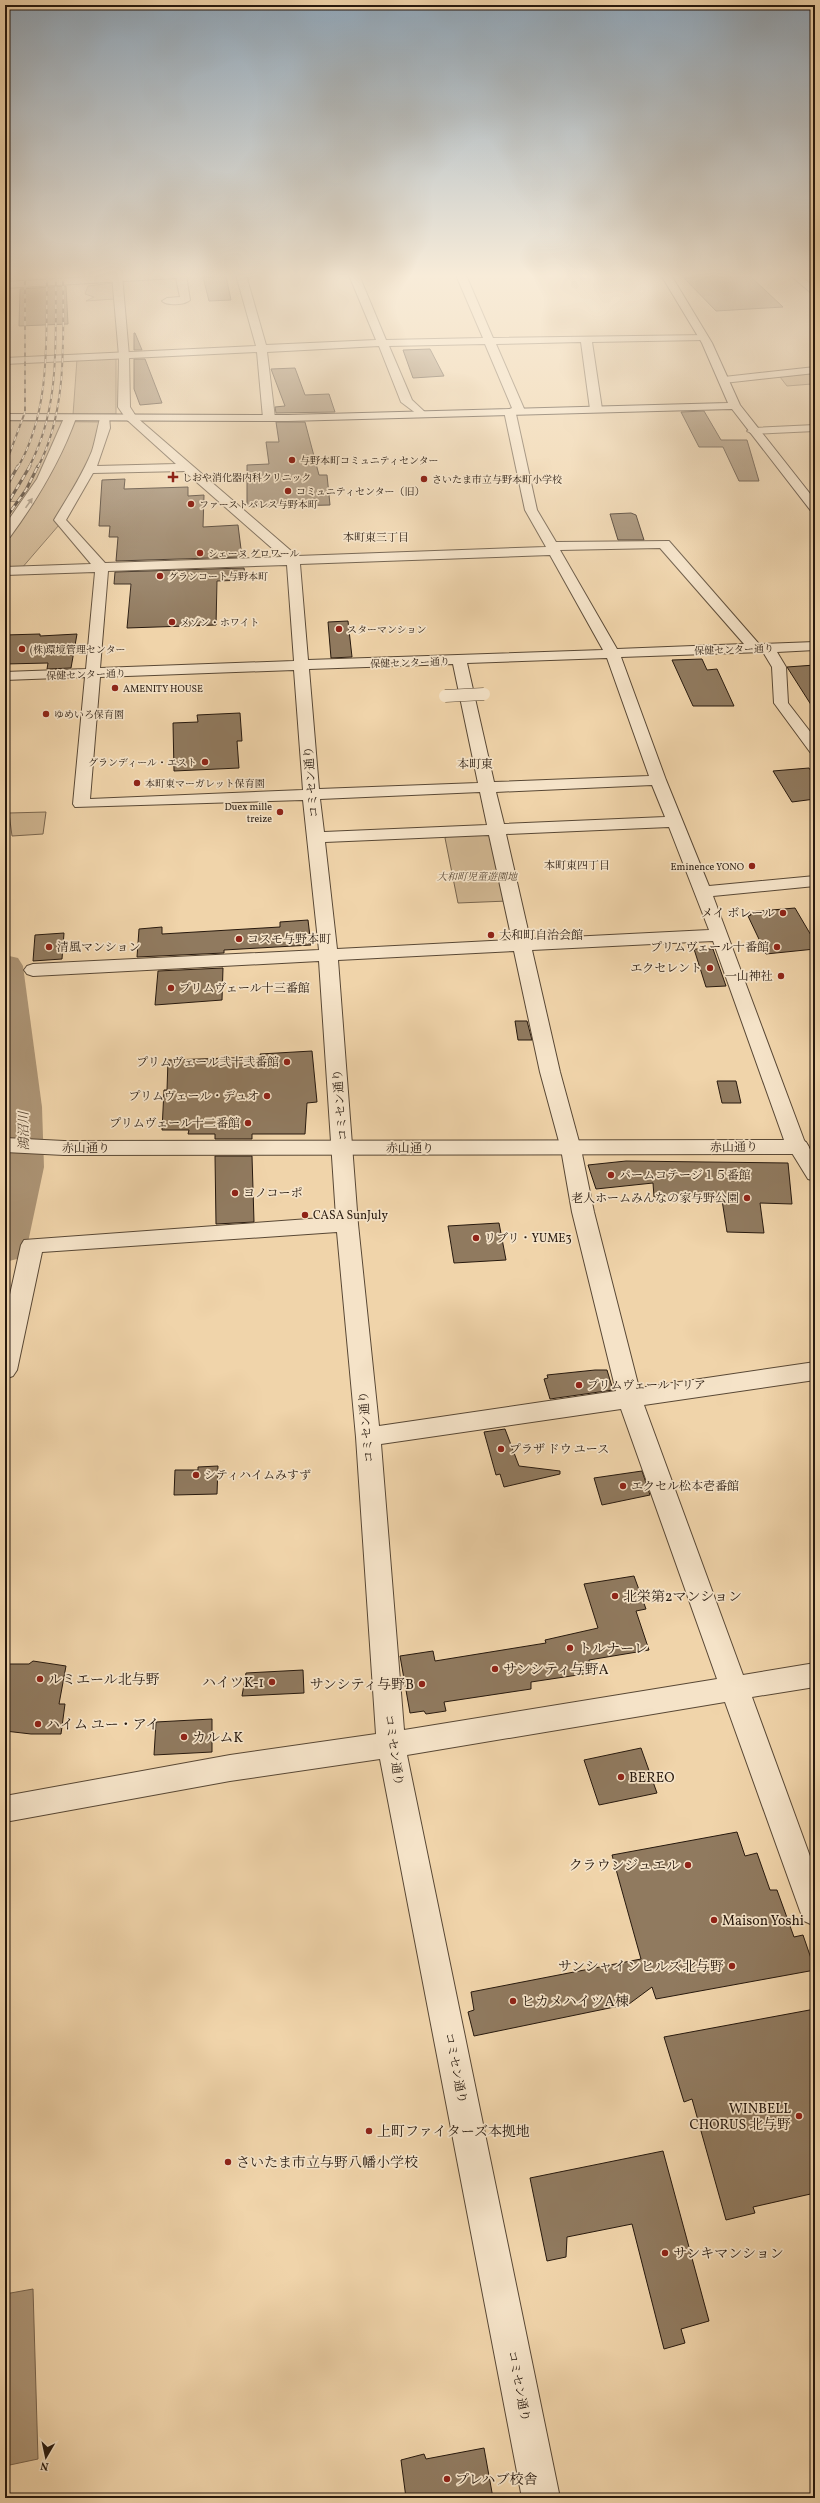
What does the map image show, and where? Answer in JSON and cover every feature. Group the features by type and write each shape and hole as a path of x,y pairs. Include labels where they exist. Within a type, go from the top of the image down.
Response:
{"street":[{"path":"124,392 124,407 131,418 185,468 293,560"},
{"path":"266,392 269,418"},
{"path":"403,392 407,402 421,414"},
{"path":"507,392 514,411 532,510 613,654 658,780 720,935 794,1140 807,1147 815,1174"},
{"path":"594,392 596,409"},
{"path":"729,392 735,406 753,431 815,508"},
{"path":"5,417 269,418 735,406"},
{"path":"5,534 29,503 50,469 70,418"},
{"path":"105,418 98,447 90,470 60,520 102,568 91,674 81,804 658,780"},
{"path":"753,431 815,428"},
{"path":"90,470 185,468"},
{"path":"5,571 664,544 779,667 781,703 815,749"},
{"name":"コミセン通り","path":"293,560 311,795 328,954 343,1147 347,1224 368,1437 391,1745 541,2498"},
{"name":"保健センター通り","path":"5,676 815,646"},
{"path":"459,660 550,1072 572,1149 583,1212 629,1397 815,1911"},
{"path":"445,696 484,694"},
{"path":"316,837 675,822"},
{"path":"703,892 815,881"},
{"path":"33,970 720,935"},
{"name":"赤山通り","path":"5,1145 43,1147 572,1149 807,1147"},
{"path":"5,1370 32,1245 347,1224"},
{"path":"368,1437 629,1397 815,1371"},
{"path":"5,1809 230,1768 391,1745 815,1675"}],"green space":[{"path":"75,392 116,392 116,414 73,415"},
{"path":"5,421 101,422 94,448 59,525 21,569 5,569 5,541 34,503 5,501"},
{"path":"46,812 43,834 12,836 9,813"},
{"name":"大和町児童遊園地","path":"450,834 493,835 508,901 458,903 445,838"}],"shaded area":[{"path":"33,2289 38,2459 5,2466 5,2294"}],"building":[{"path":"135,392 158,392 162,403 140,405"},
{"path":"280,392 304,392 305,395 329,394 335,412 276,413 275,407 285,406"},
{"path":"704,411 721,440 747,440 759,481 739,481 723,447 699,447 681,412"},
{"path":"276,422 305,422 319,475 327,475 330,505 247,507 247,465 269,464 266,442 279,442"},
{"path":"125,479 124,489 188,487 188,496 204,495 203,527 238,525 242,557 116,561 118,537 109,537 110,526 99,526 102,480"},
{"path":"631,513 636,515 644,540 618,540 610,514"},
{"path":"244,568 246,580 217,581 216,625 127,628 131,584 114,584 115,572"},
{"path":"348,621 352,657 331,658 328,622"},
{"path":"40,634 40,636 77,634 71,668 47,669 48,663 5,664 5,635"},
{"path":"702,659 707,670 717,669 734,706 693,706 672,660"},
{"path":"815,665 815,711 787,667"},
{"path":"240,713 242,741 237,741 239,768 174,771 173,723 198,722 197,715"},
{"path":"809,768 815,777 815,799 792,802 773,771"},
{"path":"795,908 815,942 815,949 766,954 748,916 751,915 749,912"},
{"name":"コスモ与野本町","path":"308,920 311,945 224,950 224,953 137,957 139,929 162,927 162,934 280,927 280,922"},
{"name":"清風マンション","path":"64,933 62,959 33,961 35,935"},
{"name":"エクセレント","path":"694,949 713,949 726,986 706,987"},
{"path":"223,968 222,1000 155,1005 158,971"},
{"path":"515,1021 527,1021 532,1040 518,1040"},
{"path":"312,1051 317,1102 307,1103 305,1134 252,1134 252,1139 215,1139 215,1134 188,1134 189,1130 162,1130 164,1090 167,1090 168,1060 261,1057 260,1054"},
{"path":"717,1081 736,1081 741,1103 722,1103"},
{"name":"ヨノコーポ","path":"215,1156 252,1156 254,1222 216,1224"},
{"name":"老人ホームみんなの家与野公園","path":"626,1161 788,1163 792,1204 760,1203 764,1233 727,1232 722,1200 703,1198 671,1199 671,1196 654,1197 653,1183 596,1189 588,1165"},
{"name":"リブリ・YUME3","path":"499,1223 506,1260 454,1263 448,1226"},
{"name":"プリムヴェールトリア","path":"607,1370 613,1390 550,1399 544,1379 548,1378 547,1375"},
{"name":"プラザ ドウ ユース","path":"505,1429 519,1466 560,1471 560,1474 504,1487 500,1474 496,1475 484,1432"},
{"name":"シティハイムみすず","path":"218,1466 217,1494 174,1495 175,1470 198,1470 198,1467"},
{"name":"エクセル松本壱番館","path":"642,1471 650,1495 602,1505 594,1478"},
{"path":"634,1576 646,1609 636,1611 649,1650 589,1660 591,1673 531,1682 531,1689 444,1702 446,1711 426,1714 424,1711 410,1713 400,1656 433,1651 435,1661 546,1643 545,1640 598,1628 584,1584"},
{"path":"33,1661 66,1666 59,1704 65,1704 61,1734 31,1734 5,1731 5,1664 29,1664"},
{"name":"ハイツK-1","path":"303,1670 304,1693 242,1696 246,1673"},
{"name":"カルムK","path":"212,1719 212,1752 154,1755 156,1722"},
{"name":"BEREO","path":"641,1748 657,1793 599,1805 584,1760"},
{"path":"737,1832 745,1856 757,1853 770,1890 777,1890 794,1937 803,1935 815,1970 656,1999 652,1987 629,2004 474,2036 468,2012 474,2010 471,1992 641,1959 612,1855"},
{"name":"WINBELL CHORUS 北与野","path":"815,2009 815,2193 753,2207 755,2213 726,2220 692,2099 684,2102 664,2037"},
{"name":"サンキマンション","path":"663,2151 709,2321 681,2329 685,2343 664,2349 632,2224 567,2237 566,2257 547,2261 530,2178"},
{"name":"プレハブ校舎","path":"484,2448 493,2498 406,2498 401,2460 424,2454 426,2459"}],"waterway":[{"name":"鴻沼川","path":"5,966 22,1107 23,1167 5,1247"}],"railway":[{"path":"5,466 25,412 25,392"},
{"path":"18,467 29,445 36,422 42,392"},
{"path":"29,467 47,421 52,392"},
{"path":"38,467 48,445 55,422 60,392"},
{"path":"5,489 18,466"},
{"path":"5,508 30,466"},
{"path":"5,519 26,490 38,466"}],"place":[{"name":"与野本町コミュニティセンター","path":"292,460"},
{"name":"しおや消化器内科クリニック","path":"173,477"},
{"name":"さいたま市立与野本町小学校","path":"424,479"},
{"name":"コミュニティセンター（旧）","path":"288,491"},
{"name":"ファーストパレス与野本町","path":"191,504"},
{"name":"シェーヌ グロワール","path":"200,553"},
{"name":"グランコート与野本町","path":"160,576"},
{"name":"メゾン・ホワイト","path":"172,622"},
{"name":"スターマンション","path":"339,629"},
{"name":"(株)環境管理センター","path":"22,649"},
{"name":"AMENITY HOUSE","path":"115,688"},
{"name":"ゆめいろ保育園","path":"46,714"},
{"name":"グランディール・エスト","path":"205,762"},
{"name":"本町東マーガレット保育園","path":"137,783"},
{"name":"Duex mille treize","path":"280,812"},
{"name":"Eminence YONO","path":"752,866"},
{"name":"メイ ボレール","path":"783,913"},
{"name":"大和町自治会館","path":"491,935"},
{"name":"コスモ与野本町","path":"239,939"},
{"name":"清風マンション","path":"49,947"},
{"name":"プリムヴェール十番館","path":"777,947"},
{"name":"エクセレント","path":"710,968"},
{"name":"一山神社","path":"781,976"},
{"name":"プリムヴェール十三番館","path":"171,988"},
{"name":"プリムヴェール弐十弐番館","path":"287,1062"},
{"name":"プリムヴェール・デュオ","path":"267,1096"},
{"name":"プリムヴェール十二番館","path":"248,1123"},
{"name":"パームコテージ１５番館","path":"611,1175"},
{"name":"ヨノコーポ","path":"235,1193"},
{"name":"老人ホームみんなの家与野公園","path":"747,1198"},
{"name":"CASA SunJuly","path":"305,1215"},
{"name":"リブリ・YUME3","path":"476,1238"},
{"name":"プリムヴェールトリア","path":"579,1385"},
{"name":"プラザ ドウ ユース","path":"501,1449"},
{"name":"シティハイムみすず","path":"196,1475"},
{"name":"エクセル松本壱番館","path":"623,1486"},
{"name":"北栄第2マンション","path":"615,1596"},
{"name":"トルナーレ","path":"570,1648"},
{"name":"サンシティ与野A","path":"495,1669"},
{"name":"ルミエール北与野","path":"40,1679"},
{"name":"ハイツK-1","path":"272,1682"},
{"name":"サンシティ与野B","path":"422,1684"},
{"name":"ハイム ユー・アイ","path":"38,1724"},
{"name":"カルムK","path":"184,1737"},
{"name":"BEREO","path":"621,1777"},
{"name":"クラウンジュエル","path":"688,1865"},
{"name":"Maison Yoshi","path":"714,1920"},
{"name":"サンシャインヒルズ北与野","path":"732,1966"},
{"name":"ヒカメハイツA棟","path":"513,2001"},
{"name":"WINBELL CHORUS 北与野","path":"799,2116"},
{"name":"上町ファイターズ本拠地","path":"369,2131"},
{"name":"さいたま市立与野八幡小学校","path":"228,2162"},
{"name":"サンキマンション","path":"665,2253"},
{"name":"プレハブ校舎","path":"447,2479"}],"district":[{"name":"本町東三丁目","path":"376,537"},
{"name":"本町東","path":"475,764"},
{"name":"本町東四丁目","path":"577,865"}]}
